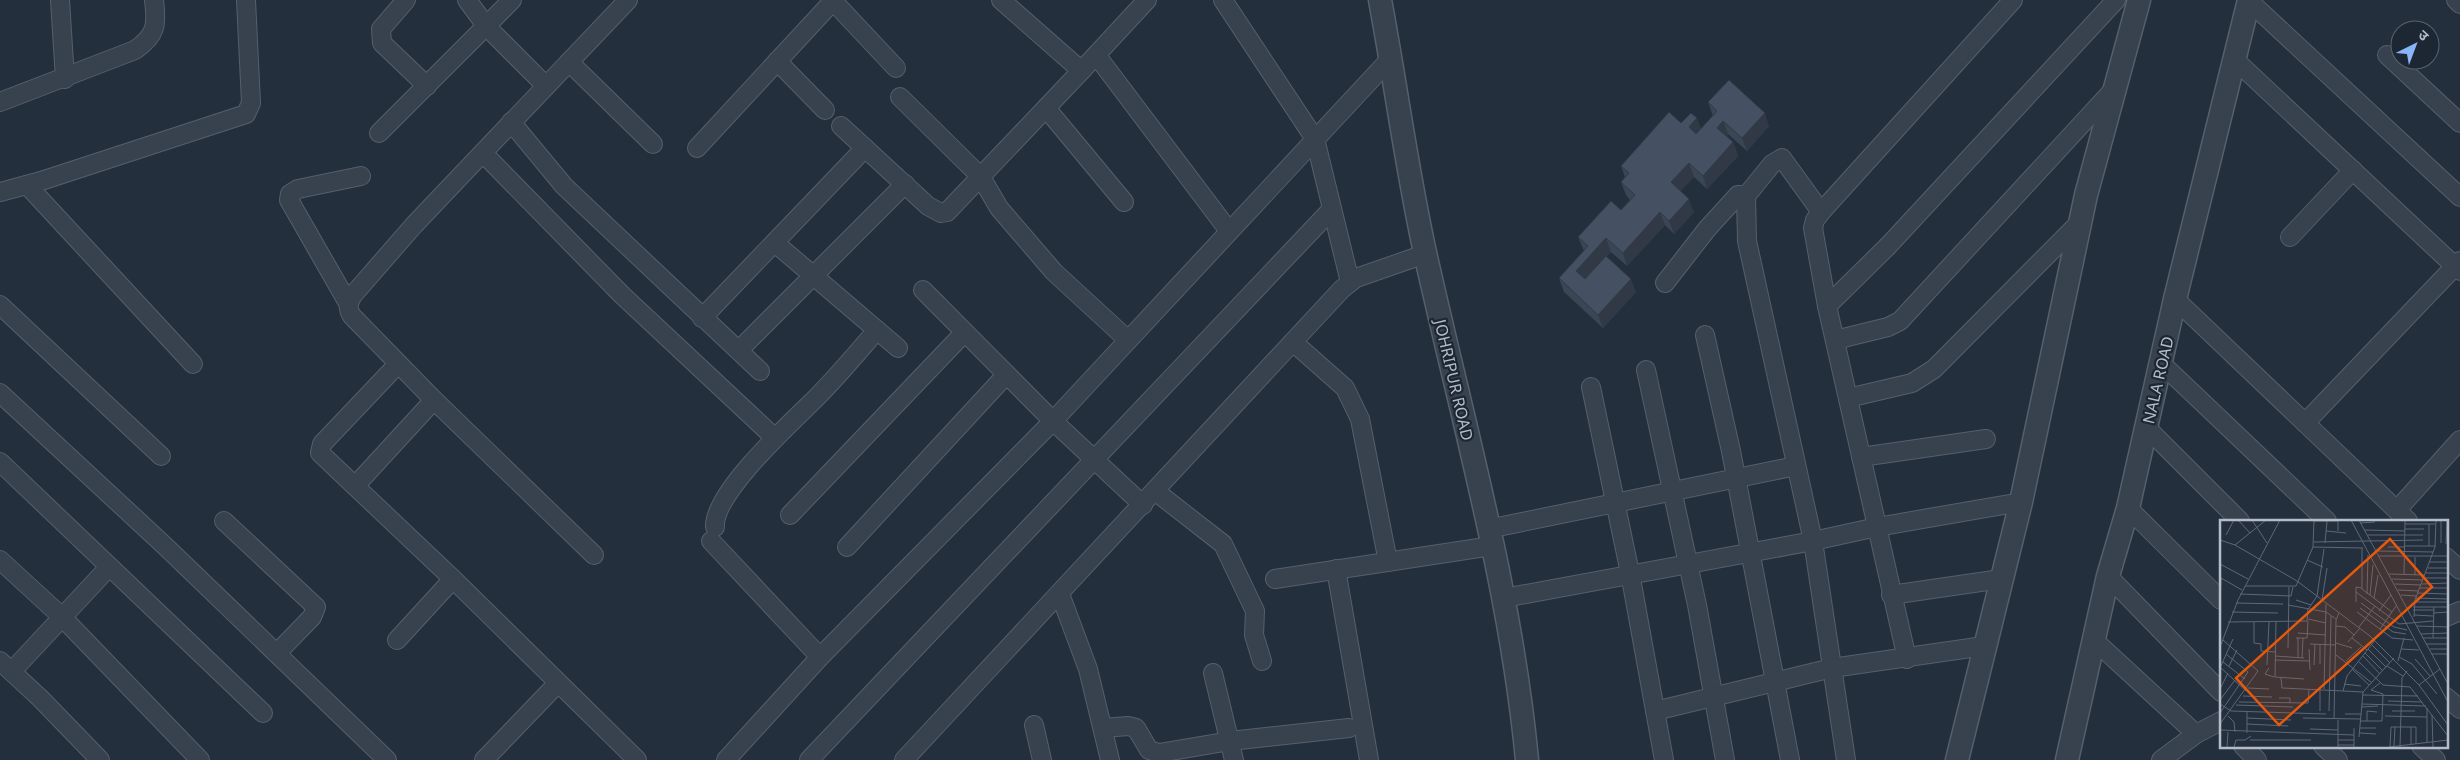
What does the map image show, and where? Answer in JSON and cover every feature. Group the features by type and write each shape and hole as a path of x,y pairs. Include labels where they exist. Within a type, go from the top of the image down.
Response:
{"street":[{"path":"60,0 65,79"},
{"path":"0,102 65,79 135,50 145,43 154,30 154,0"},
{"path":"0,192 246,114 251,103 246,0"},
{"path":"406,0 381,29 382,43 427,86"},
{"path":"468,0 486,27 546,86"},
{"path":"379,133 512,0"},
{"path":"348,303 414,225 628,0"},
{"path":"696,148 834,0 896,68"},
{"path":"1001,0 1076,66 1083,69"},
{"path":"841,126 928,206 940,213 952,208 1097,56 1147,0"},
{"path":"1223,0 1315,139 1350,282"},
{"name":"JOHRIPUR ROAD","path":"1380,0 1425,254 1504,598 1521,700 1527,760"},
{"path":"1906,659 1827,306 1814,238 1815,220 2013,0"},
{"path":"1827,306 1888,246 2116,0"},
{"path":"1957,760 2021,502 2080,222 2139,0"},
{"path":"2249,0 2460,197"},
{"name":"NALA ROAD","path":"2067,760 2108,576 2128,508 2162,364 2175,299 2249,0"},
{"path":"2456,0 2460,4"},
{"path":"2388,55 2460,123"},
{"path":"1097,56 1229,231"},
{"path":"726,760 820,657 1053,421 1391,58"},
{"path":"2234,59 2458,266 2305,422"},
{"path":"777,61 825,110"},
{"path":"569,62 653,144"},
{"path":"1835,340 1888,327 1900,321 2114,89"},
{"path":"900,97 981,177 999,208 1037,254 1128,340"},
{"path":"1046,108 1124,202"},
{"path":"511,122 564,186 760,371"},
{"path":"702,318 865,148"},
{"path":"483,153 622,295 775,438"},
{"path":"1821,212 1782,158 1772,164 1746,196 1747,241 1813,542 1846,760"},
{"path":"2290,237 2353,170"},
{"path":"361,176 298,189 290,194 289,200 348,303 348,310 434,400 594,555"},
{"path":"739,350 904,184"},
{"path":"27,185 193,364"},
{"path":"1665,283 1707,229 1738,195 1746,196"},
{"path":"809,760 1331,210"},
{"path":"1848,398 1912,383 1934,369 2080,222"},
{"path":"774,243 898,348"},
{"path":"904,760 1350,282 1425,254"},
{"path":"923,290 1053,421 1143,505"},
{"path":"2175,299 2403,516 2460,440"},
{"path":"0,304 161,456"},
{"path":"820,657 713,534 714,517 722,500 775,438 817,397 877,330"},
{"path":"790,516 964,333"},
{"path":"1704,335 1736,479 1790,760"},
{"path":"1293,342 1345,388 1360,419 1388,562"},
{"path":"398,364 320,448 323,458 453,579 637,760"},
{"path":"2162,364 2326,520"},
{"path":"1646,370 1689,564 1725,760"},
{"path":"847,547 1006,375"},
{"path":"1591,387 1630,573 1664,760"},
{"path":"0,393 387,760"},
{"path":"355,486 434,400"},
{"path":"2147,428 2239,520"},
{"path":"1861,457 1986,439"},
{"path":"0,462 263,713"},
{"path":"1275,579 1388,562 1490,538 1673,490 1796,466"},
{"path":"1156,491 1223,544 1255,611 1254,635 1262,661"},
{"path":"1504,598 1630,573 1813,542 1876,527 2021,502"},
{"path":"2128,508 2220,599"},
{"path":"224,521 316,606 312,617 276,653"},
{"path":"2448,559 2460,570"},
{"path":"0,560 61,616 200,760"},
{"path":"100,760 6,666 61,616 109,567"},
{"path":"1336,570 1369,760"},
{"path":"2108,576 2220,691"},
{"path":"397,640 453,579"},
{"path":"1891,595 2001,579"},
{"path":"1060,594 1088,670 1110,760"},
{"path":"2095,641 2196,734"},
{"path":"1655,712 1832,668 1906,659 1984,646"},
{"path":"1214,672 1234,760"},
{"path":"484,760 558,684"},
{"path":"2448,699 2460,709"},
{"path":"2172,757 2196,734 2220,724"},
{"path":"1034,725 1042,760"},
{"path":"1103,728 1128,726 1136,728 1149,750 1159,753 1230,741 1349,728"},
{"path":"2244,748 2257,760"},
{"path":"2325,748 2338,760"},
{"path":"2423,748 2436,760"}],"building":[{"path":"1729,80 1765,113 1742,138 1723,121 1717,128 1733,142 1703,176 1689,163 1671,182 1689,199 1669,221 1660,212 1623,253 1606,238 1576,271 1585,279 1606,256 1631,279 1598,315 1559,278 1588,246 1578,237 1611,201 1621,210 1635,195 1621,182 1629,173 1621,166 1669,112 1681,123 1691,113 1697,118 1689,127 1696,134 1717,111 1708,102"}]}
